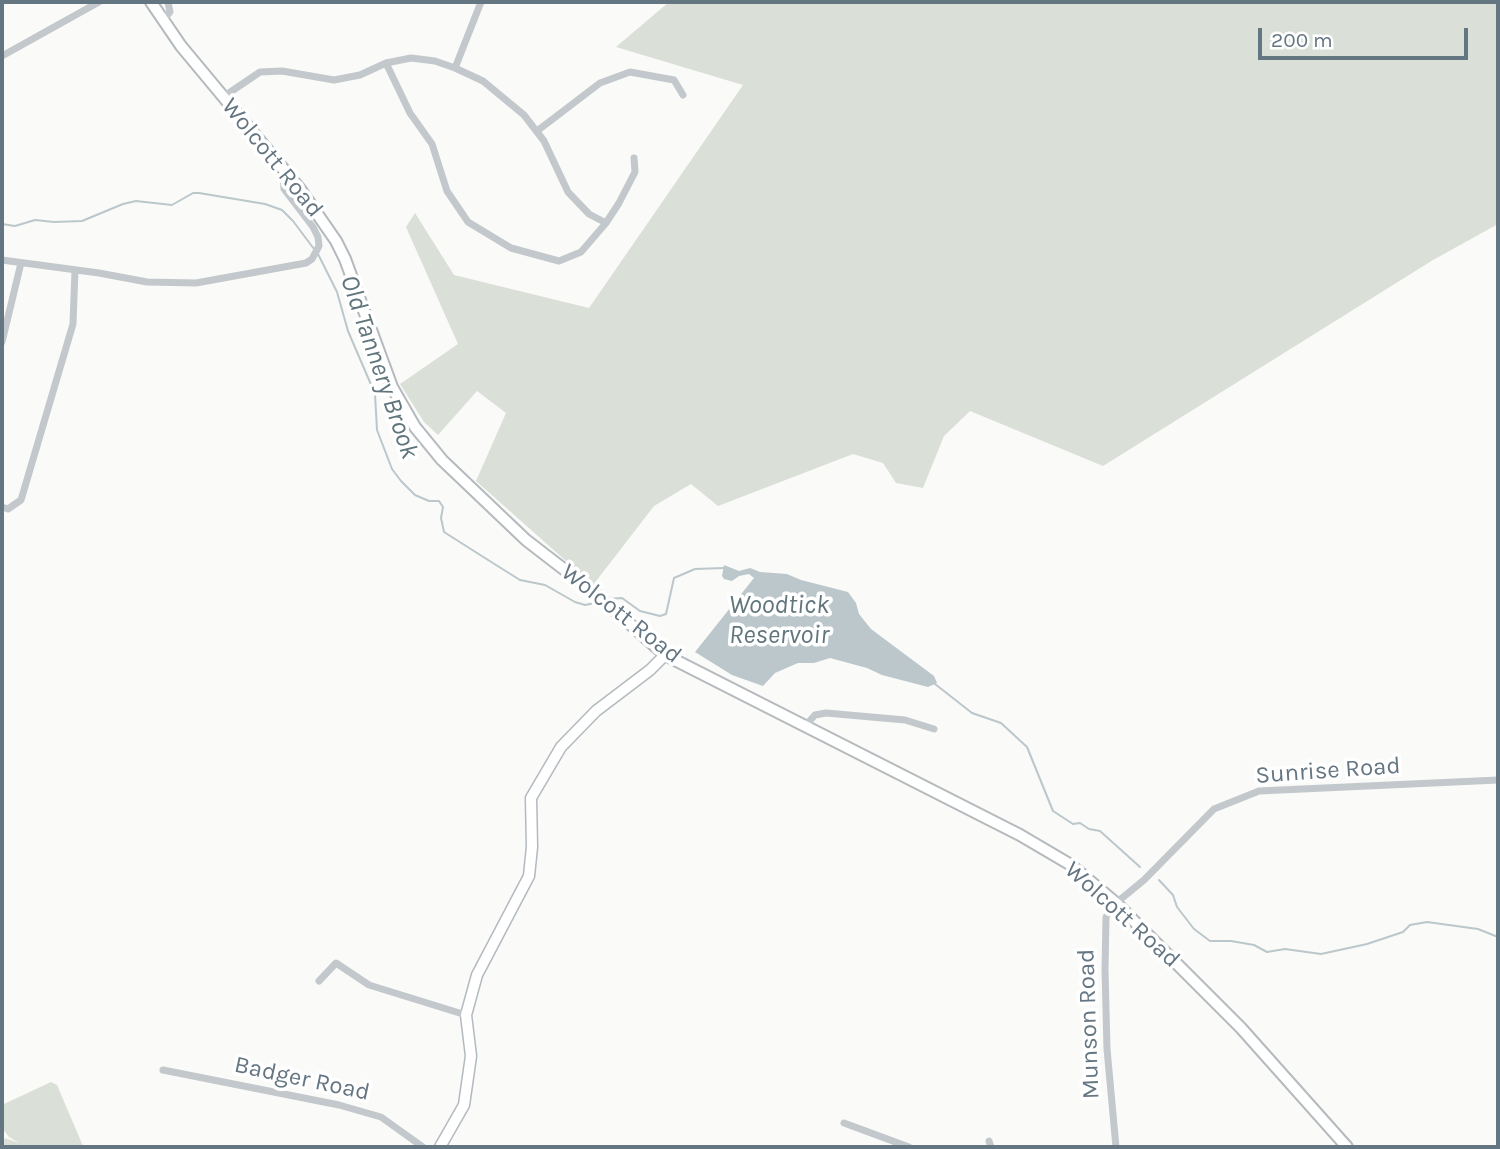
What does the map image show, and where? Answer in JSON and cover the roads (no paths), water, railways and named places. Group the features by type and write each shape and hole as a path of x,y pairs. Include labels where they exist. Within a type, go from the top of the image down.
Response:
{"main road":[{"name":"Wolcott Road","path":"151,2 323,221 345,258 392,387 415,427 442,460 526,540 665,654 1020,835 1072,865 1116,902 1241,1028 1347,1147"}],"street":[{"path":"2,56 99,2"},
{"path":"163,20 170,12 168,2"},
{"path":"455,68 481,2"},
{"path":"223,97 260,72 282,71 334,80 411,58 435,61 483,81 524,115 544,141 568,192 589,214 606,223"},
{"path":"386,63 410,113 432,144 447,191 468,222 511,248 559,261 581,253 606,223 635,172 634,158"},
{"path":"537,131 600,83 630,72 674,80 683,95"},
{"path":"2,260 147,282 196,283 309,261 319,246 313,227 284,189 282,169"},
{"path":"2,342 21,263"},
{"path":"2,508 8,509 21,500 73,324 75,270"},
{"path":"440,1147 464,1105 471,1056 466,1015 477,975 528,876 532,847 531,798 561,747 596,711 650,670 665,654"},
{"path":"805,726 815,715 826,713 905,720 934,729"},
{"name":"Sunrise Road","path":"1116,902 1143,880 1214,809 1259,791 1498,780"},
{"name":"Munson Road","path":"1116,902 1106,917 1105,974 1107,1049 1116,1147"},
{"path":"318,981 336,962 369,985 466,1015"},
{"name":"Badger Road","path":"163,1070 339,1105 381,1117 423,1147"},
{"path":"844,1123 909,1147"}],"water":[{"name":"Woodtick Reservoir","path":"724,565 739,571 750,568 760,572 787,574 848,592 856,603 859,614 871,629 934,676 937,683 928,687 830,658 814,663 798,663 775,673 763,686 732,675 695,652 754,578 749,574 732,581 724,579"}],"waterway":[{"name":"Old Tannery Brook","path":"2,224 15,226 35,220 82,221 123,204 136,201 172,205 193,193 199,193 265,204 282,210 314,249"},
{"name":"Old Tannery Brook","path":"318,254 337,292 348,331 375,394 377,430 392,469 401,481 415,495 429,501 439,501 443,507 441,518 444,532 520,580 545,585 585,605 600,602"},
{"name":"Old Tannery Brook","path":"608,599 622,598 640,611 660,616 666,614 674,578 695,569 724,568"},
{"name":"Old Tannery Brook","path":"935,684 972,713 1001,723 1027,747 1053,811 1073,824 1080,823 1089,829 1100,831 1140,867"},
{"name":"Old Tannery Brook","path":"1159,880 1173,895 1177,907 1194,929 1210,941 1254,945 1267,952 1285,949 1321,954 1367,944 1403,932 1410,925 1427,922 1478,929 1498,937"}]}
